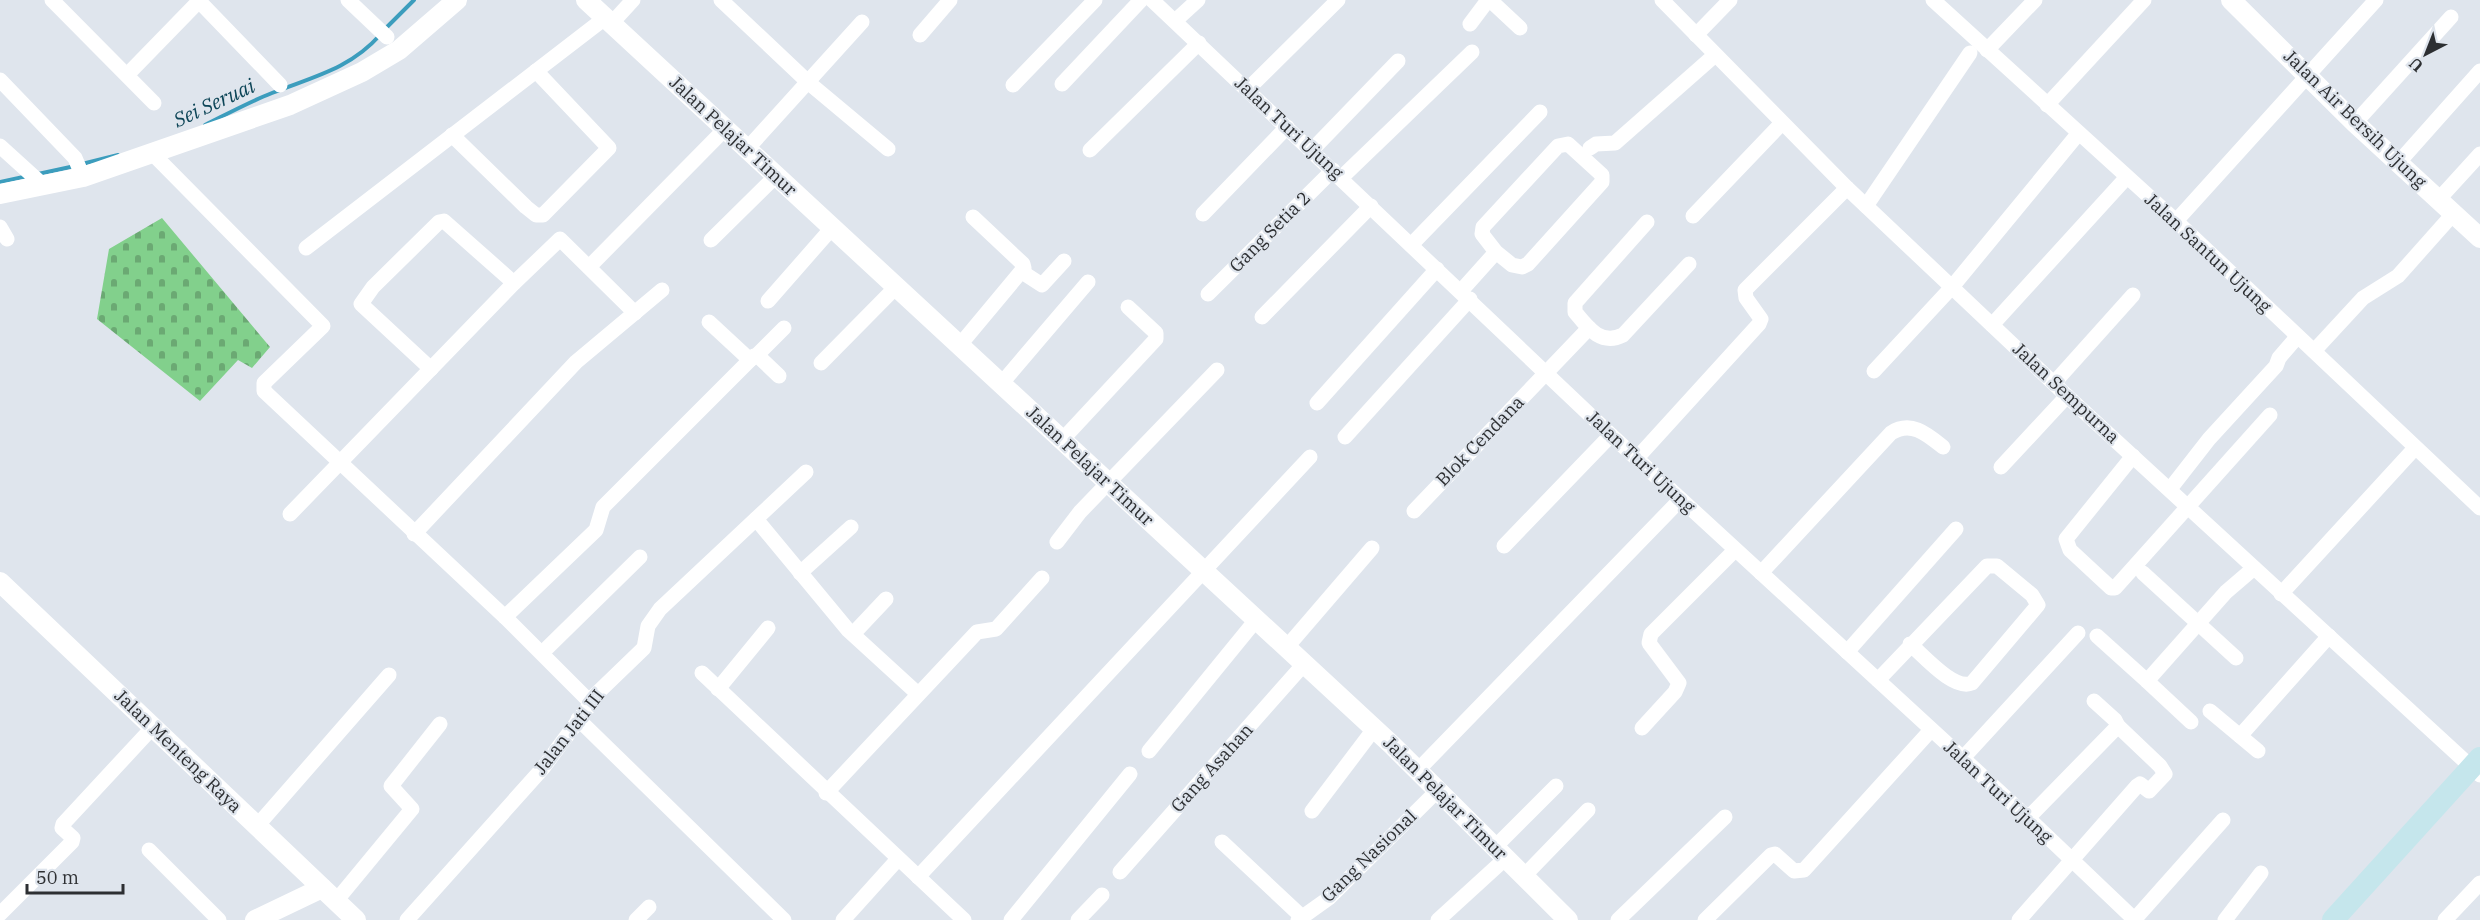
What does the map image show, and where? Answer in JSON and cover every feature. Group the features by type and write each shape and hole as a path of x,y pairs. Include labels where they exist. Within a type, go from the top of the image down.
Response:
{"main road":[{"path":"2333,920 2477,767"}],"street":[{"path":"52,0 154,103"},
{"path":"127,75 199,0 280,85"},
{"path":"348,0 384,34"},
{"path":"0,194 34,177 151,152 290,105 362,72 399,50 457,0"},
{"name":"Jalan Pelajar Timur","path":"586,0 1418,770 1524,876 1561,918"},
{"path":"306,248 536,71 608,21 633,0"},
{"path":"721,0 809,83 888,149"},
{"path":"920,35 950,0"},
{"path":"1013,85 1095,0"},
{"path":"1062,84 1141,0"},
{"name":"Jalan Turi Ujung","path":"1152,0 1680,500 2028,818 2134,920"},
{"path":"1175,21 1198,0"},
{"path":"1248,89 1338,0"},
{"path":"1470,24 1489,0 1520,28"},
{"name":"Jalan Sempurna","path":"1662,0 1847,188 2067,396 2281,594 2477,767"},
{"path":"1696,35 1730,0"},
{"name":"Jalan Santun Ujung","path":"1933,0 2176,221 2480,508"},
{"path":"1986,50 2036,0"},
{"path":"2047,105 2144,0"},
{"name":"Jalan Air Bersih Ujung","path":"2231,0 2355,123 2480,238"},
{"path":"2176,221 2376,0"},
{"path":"2355,123 2451,17"},
{"path":"747,149 862,22"},
{"path":"1090,150 1199,43"},
{"name":"Gang Setia 2","path":"1208,294 1472,52"},
{"path":"1866,206 1970,53"},
{"path":"1590,148 1596,144 1615,143 1715,55"},
{"path":"1312,150 1398,61"},
{"path":"452,135 526,207 536,215 543,215 609,148 536,71"},
{"path":"2399,162 2480,71"},
{"path":"0,80 79,168"},
{"path":"1411,244 1540,112"},
{"path":"1693,216 1782,123"},
{"path":"1203,214 1287,127"},
{"path":"589,267 725,129"},
{"path":"1874,370 1952,287 2078,134"},
{"path":"1568,144 1602,175 1602,183 1528,264 1522,267 1512,265 1496,252 1482,234 1483,227 1558,146 1568,144"},
{"path":"0,146 34,177"},
{"path":"151,152 323,326 262,388 414,534 505,617 589,701"},
{"path":"2439,199 2480,154"},
{"path":"711,240 776,176"},
{"path":"1992,325 2127,177"},
{"path":"1637,458 1759,324 1761,319 1746,298 1745,290 1847,188"},
{"path":"1262,317 1371,206"},
{"path":"2314,351 2363,298 2398,276 2454,213"},
{"path":"959,346 1022,272 1023,264 973,217"},
{"path":"431,369 362,306 362,300 381,279 444,220 450,222 514,282"},
{"path":"1647,222 1575,303 1575,312 1589,328 1605,339 1611,340 1623,335 1689,264"},
{"path":"768,301 832,228"},
{"path":"290,514 514,282 560,239 636,313"},
{"path":"1345,437 1465,295 1496,252"},
{"path":"1022,272 1042,285 1064,261"},
{"path":"1317,403 1437,269"},
{"path":"1001,384 1088,282"},
{"path":"821,363 896,287"},
{"path":"414,534 576,363 662,290"},
{"path":"2054,383 2133,296"},
{"path":"1062,440 1156,339 1156,333 1128,307"},
{"path":"710,321 753,358 779,376"},
{"path":"505,617 596,530 603,507 784,328"},
{"name":"Blok Cendana","path":"1414,511 1589,328"},
{"path":"2170,489 2209,440 2276,366 2279,358 2297,337"},
{"path":"1057,542 1072,520 1217,370"},
{"path":"2001,467 2067,396"},
{"path":"2133,456 2066,539 2070,550 2108,587 2115,588 2270,416"},
{"path":"1761,573 1890,433 1898,429 1914,428 1943,447"},
{"path":"1504,546 1611,435"},
{"path":"2281,594 2415,448"},
{"path":"918,877 1310,457"},
{"name":"Jalan Jati III","path":"407,920 543,768 589,706 589,701 644,648 648,626 660,609 806,472"},
{"path":"1418,770 1680,500"},
{"path":"756,519 853,634 918,694"},
{"path":"800,573 851,527"},
{"path":"1847,652 1956,529"},
{"path":"1286,648 1372,548"},
{"path":"1642,728 1675,692 1679,683 1653,651 1649,643 1651,634 1735,550"},
{"path":"542,653 640,557"},
{"path":"1878,680 1911,644 1987,566 1993,564 2032,595 2038,605 1978,676 1966,686 1955,683 1911,644"},
{"path":"2147,681 2226,592 2254,568"},
{"path":"2143,573 2236,658"},
{"path":"826,793 977,632 996,629 1042,578"},
{"name":"Jalan Menteng Raya","path":"0,582 356,920"},
{"path":"853,634 886,599"},
{"path":"1149,751 1256,620"},
{"path":"718,689 768,628"},
{"path":"1962,759 2078,633"},
{"path":"2097,636 2191,722"},
{"path":"2240,736 2329,636"},
{"name":"Gang Asahan","path":"1120,872 1304,664"},
{"path":"702,673 826,793 964,920"},
{"path":"257,826 389,675"},
{"path":"2019,920 2137,786 2140,784 2149,791 2165,774 2160,765 2094,701"},
{"path":"2210,711 2258,751"},
{"path":"578,719 784,920"},
{"path":"255,920 329,895 412,809 392,788 392,784 440,724"},
{"path":"2028,818 2118,726"},
{"path":"0,914 72,842 73,838 62,828 63,824 153,727"},
{"path":"1311,811 1374,729"},
{"path":"1705,920 1771,855 1775,854 1794,872 1804,870 1931,730"},
{"path":"1011,920 1131,774"},
{"path":"1438,920 1556,786"},
{"name":"Gang Nasional","path":"1300,918 1329,898 1438,790"},
{"path":"1524,876 1588,810"},
{"path":"1618,920 1725,817"},
{"path":"2134,920 2223,820"},
{"path":"1222,842 1300,918"},
{"path":"149,850 219,920"},
{"path":"843,920 898,859"},
{"path":"2225,920 2261,873"},
{"path":"2445,920 2480,883"},
{"path":"1078,920 1102,895"},
{"path":"636,920 649,907"}],"green space":[{"path":"162,218 270,347 252,368 238,360 200,401 97,319 109,249"}],"waterway":[{"name":"Sei Seruai","path":"385,29 414,0"},
{"name":"Sei Seruai","path":"205,125 255,100 330,71 356,56 380,35"},
{"name":"Sei Seruai","path":"82,164 118,155"},
{"name":"Sei Seruai","path":"38,174 75,166"},
{"name":"Sei Seruai","path":"0,182 28,176"}]}
